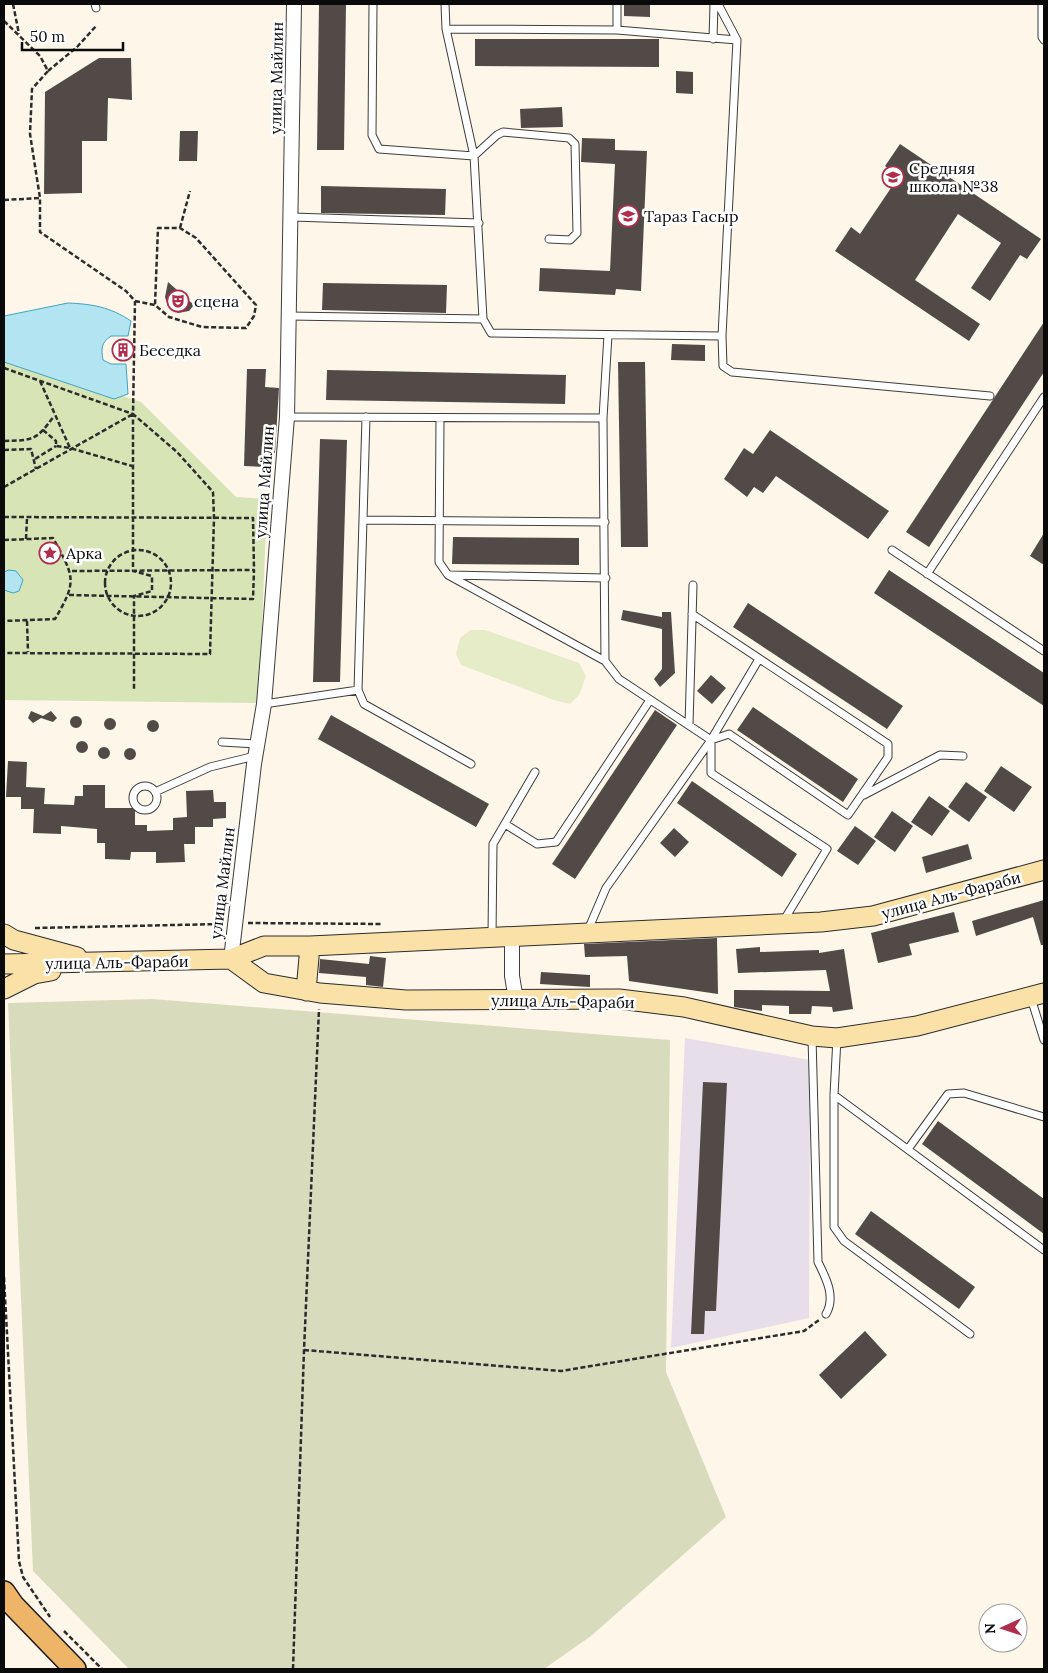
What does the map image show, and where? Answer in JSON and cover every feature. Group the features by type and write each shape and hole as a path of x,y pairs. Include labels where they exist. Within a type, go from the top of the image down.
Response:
{"main road":[{"name":"улица Аль-Фараби","path":"4,964 231,959 264,946 310,946 821,922 873,916 1044,870"},
{"path":"4,934 14,940 100,963"},
{"path":"310,946 313,992"},
{"name":"улица Аль-Фараби","path":"231,959 264,983 313,992 406,1000 620,999 684,1007 812,1036 837,1038 917,1026 1038,995"},
{"path":"4,989 34,974 100,963"},
{"path":"4,1592 13,1605 75,1669"}],"street":[{"name":"улица Майлин","path":"231,959 256,750 264,704 287,417 292,217 294,4"},
{"path":"512,936 512,976 516,1000"}],"lane":[{"path":"373,4 372,135 379,149 474,156 497,135 503,132 569,138 575,144 577,233 570,240 549,239"},
{"path":"445,4 446,28 474,156 479,223 482,319 491,333 722,336"},
{"path":"617,4 617,30"},
{"path":"713,39 714,4"},
{"path":"718,4 737,40 722,336 723,366 732,372 990,396"},
{"path":"1042,4 1042,38 1044,40"},
{"path":"446,28 617,30 737,40"},
{"path":"292,217 479,223"},
{"path":"289,316 482,319"},
{"path":"605,661 606,578 603,418 608,335"},
{"path":"927,574 1044,397"},
{"path":"287,417 603,418"},
{"path":"366,417 358,690 364,704 471,764"},
{"path":"440,418 439,562 448,575 605,661 619,679 711,740"},
{"path":"363,520 605,522"},
{"path":"892,550 1044,651"},
{"path":"448,575 606,578"},
{"path":"688,725 693,585"},
{"path":"692,614 888,744 888,757 848,815 729,734 711,740"},
{"path":"587,932 606,888 711,740 759,659"},
{"path":"264,704 358,690"},
{"path":"505,824 538,844 556,842 650,700"},
{"path":"711,740 711,772 827,849 783,923"},
{"path":"222,742 256,750"},
{"path":"155,792 210,767 256,750"},
{"path":"861,796 940,755 963,756"},
{"path":"492,937 493,844 534,772"},
{"path":"1038,995 1044,1040"},
{"path":"812,1036 818,1262 828,1283 831,1306 826,1314"},
{"path":"837,1038 834,1095 834,1227 844,1241 970,1334"},
{"path":"908,1149 948,1094 964,1093 1044,1117"},
{"path":"834,1095 1044,1250"}],"path":[{"path":"13,4 19,35"},
{"path":"4,21 40,56 48,71"},
{"path":"96,25 77,47 48,71 32,89 30,134 40,198 40,232 126,291 134,301 132,466 135,518 133,572"},
{"path":"180,228 190,191"},
{"path":"4,200 40,198"},
{"path":"134,301 155,305 169,317 202,326 246,328 254,316 256,305 196,238 180,228 158,228 155,305"},
{"path":"4,368 133,414 177,452 213,492 214,518 210,654 4,653"},
{"path":"40,381 70,448"},
{"path":"4,487 133,414"},
{"path":"4,441 31,440 43,430 54,415"},
{"path":"43,430 56,441 56,446"},
{"path":"31,440 31,449 36,469"},
{"path":"35,460 56,446 70,448 132,466"},
{"path":"4,450 31,449"},
{"path":"4,517 254,518 253,599 70,595"},
{"path":"26,539 27,518"},
{"path":"4,540 53,538 71,571 70,595 55,619 4,621"},
{"path":"134,550 154,554 163,561 168,570 171,584 167,598 154,612 134,616 114,606 108,596 107,571 118,557 134,550"},
{"path":"71,571 254,570"},
{"path":"133,572 152,576 152,591 134,596"},
{"path":"134,596 134,689"},
{"path":"27,620 28,652"},
{"path":"33,928 235,924 383,924"},
{"path":"293,1669 304,1350 313,992"},
{"path":"4,1277 20,1561 24,1577 56,1622"},
{"path":"304,1350 561,1370 804,1331 826,1314"},
{"path":"62,1629 102,1669"}],"shaded area":[{"path":"685,1038 810,1060 809,1318 671,1348"}],"green space":[{"path":"4,357 141,402 236,497 267,499 259,703 4,700"},
{"path":"471,630 485,630 579,663 586,676 579,695 570,704 554,700 461,665 456,654 460,638"},
{"path":"152,999 670,1040 666,1372 726,1517 591,1636 544,1669 129,1669 33,1571 8,1003"}],"water":[{"path":"68,303 101,307 116,312 131,321 128,336 111,336 105,341 102,349 103,360 111,364 126,364 128,394 114,399 4,362 4,316"},
{"path":"9,570 16,571 23,580 19,591 13,593 4,590 4,572"}],"building":[{"path":"319,4 346,4 344,150 317,150"},
{"path":"624,4 650,4 650,17 624,16"},
{"path":"475,39 659,39 659,67 475,66"},
{"path":"99,58 131,58 132,100 108,98 107,141 82,141 82,193 44,194 45,92"},
{"path":"676,71 693,72 693,94 676,93"},
{"path":"562,107 563,127 521,128 520,109"},
{"path":"180,131 198,131 197,161 179,161"},
{"name":"Тараз Гасыр","path":"582,138 615,139 615,150 647,151 641,291 616,289 615,295 539,291 540,268 610,271 615,164 581,162"},
{"name":"Средняя школа №38","path":"900,144 1041,239 1027,259 1020,255 990,301 971,288 1001,243 958,214 915,280 980,324 969,341 835,251 851,227 860,234 899,176 885,166"},
{"path":"321,186 446,189 445,215 321,213"},
{"name":"сцена","path":"168,282 194,305 189,311 178,313 168,306 165,297"},
{"path":"323,283 447,285 446,313 322,310"},
{"path":"1044,322 1044,372 929,547 906,532"},
{"name":"Беседка","path":"121,344 125,344 129,350 125,356 121,356 117,352 117,348"},
{"path":"672,344 705,345 705,361 671,360"},
{"path":"618,362 645,362 648,547 621,547"},
{"path":"247,369 266,369 265,387 279,388 275,453 268,452 268,467 244,466"},
{"path":"327,370 566,375 565,404 326,400"},
{"path":"770,430 889,511 868,539 776,476 763,493 754,487 747,497 724,479 744,448 753,454"},
{"path":"320,439 347,440 340,682 313,682"},
{"path":"1044,533 1044,565 1030,556"},
{"path":"453,537 579,538 579,565 452,564"},
{"path":"889,570 1044,673 1044,706 874,593"},
{"path":"748,603 903,706 887,729 733,627"},
{"path":"623,610 662,617 662,612 671,612 675,673 660,687 654,679 662,669 662,629 621,620"},
{"path":"711,675 726,688 712,704 697,691"},
{"path":"753,707 858,779 843,802 737,730"},
{"path":"655,710 677,725 575,879 552,864"},
{"path":"31,711 43,716 51,711 57,718 53,722 41,718 33,723 28,718"},
{"path":"331,715 489,804 476,827 318,739"},
{"path":"74,716 78,716 82,722 78,728 74,728 70,724 70,720"},
{"path":"110,718 116,724 110,730 104,724"},
{"path":"153,720 159,726 153,732 147,726"},
{"path":"80,741 84,741 88,747 84,753 80,753 76,749 76,745"},
{"path":"102,747 106,747 110,753 106,759 102,759 98,755 98,751"},
{"path":"130,748 136,754 130,760 124,754"},
{"path":"8,761 27,762 26,787 45,788 44,804 74,805 75,796 83,796 83,785 105,785 105,808 135,808 135,825 147,825 147,831 173,830 173,818 187,817 186,791 213,790 214,802 226,802 226,818 213,819 213,827 195,827 195,844 184,844 185,862 156,863 156,852 131,852 130,860 105,859 105,843 97,843 97,829 61,826 61,834 33,833 34,809 21,809 21,797 6,797"},
{"path":"1001,766 1032,787 1014,812 984,791"},
{"path":"692,781 797,854 782,877 677,803"},
{"path":"966,782 987,797 969,822 948,807"},
{"path":"929,796 950,811 932,836 911,822"},
{"path":"892,811 913,826 895,852 874,837"},
{"path":"855,826 876,841 858,865 837,851"},
{"path":"674,828 689,842 675,857 660,843"},
{"path":"968,844 972,859 926,873 922,857"},
{"path":"1044,900 1044,945 1041,945 1033,917 976,936 972,921"},
{"path":"954,912 959,932 909,944 912,955 878,963 871,933"},
{"path":"717,938 718,994 629,981 627,956 585,957 584,944"},
{"path":"760,947 760,952 819,950 819,953 844,949 853,1009 833,1012 832,1007 812,1006 811,1014 789,1014 789,1006 762,1005 762,1011 734,1007 734,990 830,991 826,970 738,973 736,949"},
{"path":"370,956 386,958 383,987 366,985 366,977 319,973 320,959 369,964"},
{"path":"541,972 590,975 590,987 540,984"},
{"path":"703,1082 727,1083 716,1311 705,1311 704,1334 691,1334"},
{"path":"938,1121 1044,1199 1044,1234 922,1144"},
{"path":"871,1211 975,1287 959,1309 855,1234"},
{"path":"865,1331 887,1355 841,1399 819,1375"}],"place":[{"name":"Средняя школа №38","path":"893,177"},
{"name":"Тараз Гасыр","path":"628,216"},
{"name":"сцена","path":"178,301"},
{"name":"Беседка","path":"123,350"},
{"name":"Арка","path":"50,553"}]}
